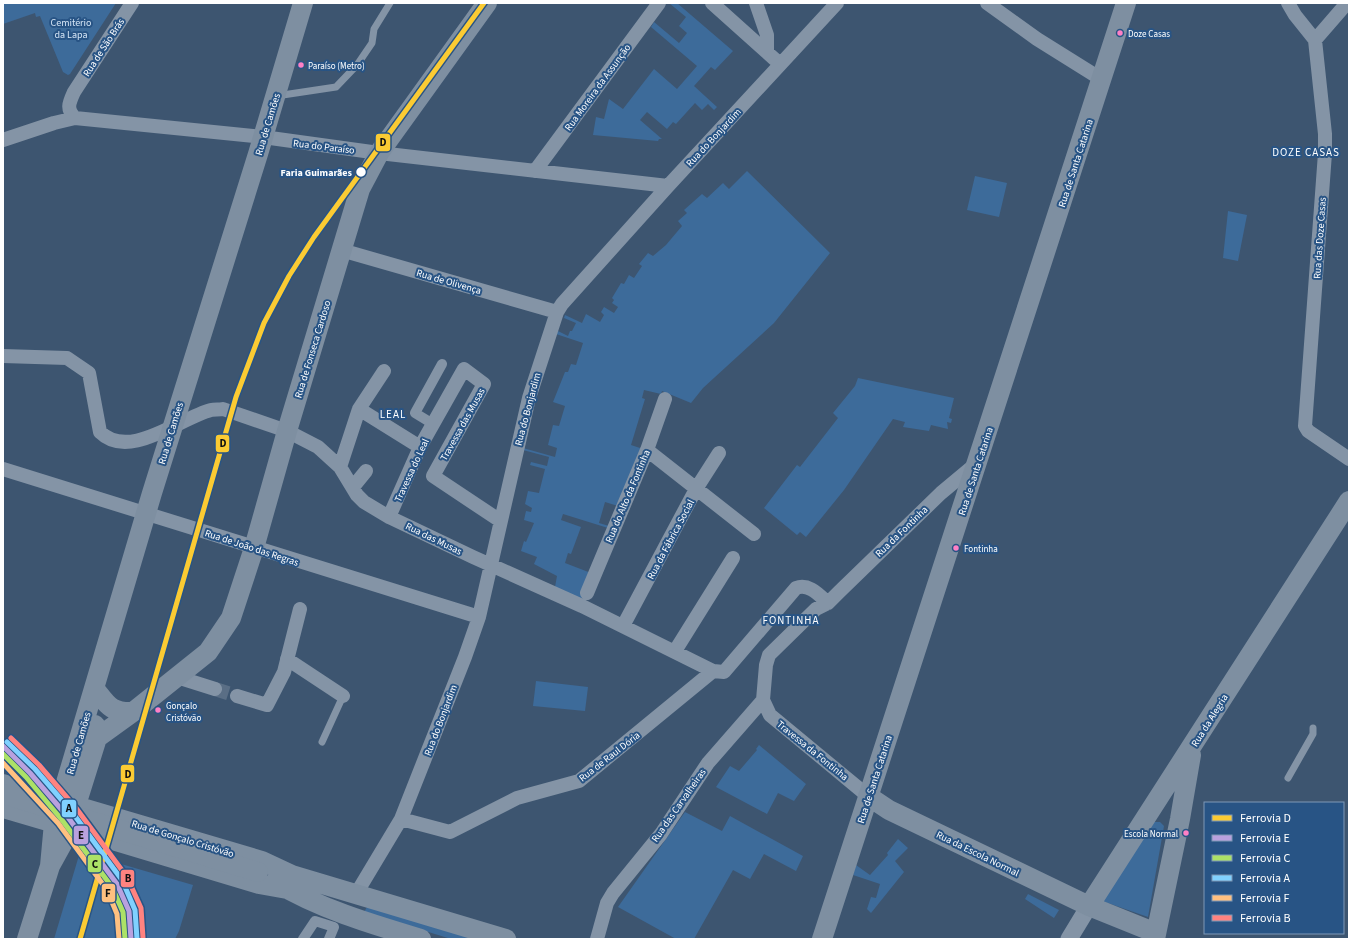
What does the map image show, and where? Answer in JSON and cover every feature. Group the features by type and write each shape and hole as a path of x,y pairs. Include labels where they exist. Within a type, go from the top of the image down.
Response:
{"main road":[{"name":"Rua de Camões","path":"27,939 50,866 66,837 62,825 93,691 171,428 263,138 303,3"},
{"name":"Rua de Fonseca Cardoso","path":"97,738 208,652 231,618 254,548 360,189 379,153 487,3"},
{"name":"Rua de Santa Catarina","path":"822,939 1126,3"},
{"name":"Rua da Alegria","path":"1089,906 1349,501"},
{"path":"93,691 112,709 118,712 132,712"},
{"path":"93,691 97,738"},
{"name":"Rua de Camões","path":"68,804 97,738"},
{"path":"1156,936 1180,819 1193,745"},
{"name":"Rua de Gonçalo Cristóvão","path":"5,796 68,804 262,862 289,882 355,919 420,939"},
{"name":"Rua de Gonçalo Cristóvão","path":"5,796 62,825 259,884 289,882"},
{"name":"Rua de Gonçalo Cristóvão","path":"5,796 289,882 356,894 506,939"},
{"name":"Rua da Escola Normal","path":"868,796 890,810 1089,906 1156,936"},
{"path":"1152,809 1171,809 1180,815 1180,819"},
{"path":"117,841 112,832 114,826 124,820"}],"street":[{"name":"Rua de São Brás","path":"74,92 132,3"},
{"name":"Rua Moreira da Assunção","path":"535,171 659,3"},
{"path":"712,3 780,64"},
{"path":"756,3 767,35 767,52"},
{"name":"Rua do Bonjardim","path":"356,894 401,819 445,712 479,617 499,520 529,398 557,312 562,304 668,186 837,3"},
{"path":"987,3 1037,39 1101,79"},
{"path":"1288,3 1295,15 1315,40 1347,3"},
{"name":"Rua das Doze Casas","path":"1315,40 1325,134 1325,153 1305,426 1308,431 1349,459"},
{"path":"74,92 68,104 68,109 75,118"},
{"path":"3,132 52,117 74,92"},
{"name":"Rua do Paraíso","path":"3,140 54,122 75,118 263,138 379,153 668,186"},
{"name":"Rua de Olivença","path":"342,250 557,312"},
{"name":"Rua das Musas","path":"3,356 67,358 75,362 89,373 100,432 105,438 113,442 126,442 158,434 211,410 223,410 287,432 318,447 340,467 352,487 364,502 389,517 623,626 712,671"},
{"path":"433,424 415,413 442,364"},
{"name":"Travessa das Musas","path":"433,424 464,369 484,384 433,476 499,520"},
{"path":"340,467 359,409 384,371"},
{"name":"Rua do Alto da Fontinha","path":"587,593 647,450 665,399"},
{"path":"359,409 420,447"},
{"name":"Travessa do Leal","path":"389,517 420,447 433,424"},
{"path":"647,450 754,534"},
{"name":"Rua da Fábrica Social","path":"623,626 696,489 719,453"},
{"name":"Rua da Fontinha","path":"763,700 766,665 769,655 816,609 828,603 940,492 977,463"},
{"name":"Rua de João das Regras","path":"3,469 146,512 254,548 479,617"},
{"path":"352,487 366,471"},
{"path":"675,651 733,558"},
{"path":"712,671 724,672 796,588 802,586 809,587 828,603"},
{"path":"237,696 267,705 284,672 300,609"},
{"path":"287,659 343,696"},
{"name":"Rua de Raul Dória","path":"401,819 450,832 517,798 579,780 712,671"},
{"path":"177,677 216,689"},
{"name":"Travessa da Fontinha","path":"763,700 770,716 868,796"},
{"name":"Rua das Carvalheiras","path":"596,939 606,903 661,834 708,763 763,700"},
{"name":"Rua da Alegria","path":"1069,939 1089,906"},
{"path":"303,939 315,921 334,927 329,939"}],"lane":[{"path":"276,96 336,87 357,65 372,43 374,29 390,3"},
{"path":"322,742 343,696"},
{"path":"1288,778 1313,734 1313,728"}],"green space":[{"name":"Cemitério da Lapa","path":"3,3 116,3 68,75 63,72 40,16 36,17 35,13 3,24"},
{"path":"669,3 677,3 733,51 715,70 711,67 694,86 717,107 714,110 708,104 702,110 695,103 676,124 673,122 667,129 647,112 640,120 662,139 659,139 658,141 593,135 596,117 604,119 609,99 623,109 654,69 677,89 697,66 651,27 654,22 679,43 687,33 679,26 686,17"},
{"path":"747,171 830,253 774,323 703,388 691,403 662,391 661,394 644,390 642,398 645,399 631,445 643,449 618,506 605,502 599,523 609,526 608,528 563,514 561,520 581,527 571,554 568,553 565,563 591,573 581,600 555,587 557,576 534,564 537,557 521,551 524,541 526,542 534,523 524,520 526,511 531,512 532,508 525,504 528,491 539,493 545,469 530,465 531,462 547,466 549,457 523,450 523,448 555,457 557,448 548,445 553,425 559,426 565,406 553,402 565,372 568,372 571,364 576,365 583,343 556,334 558,331 568,336 576,323 564,318 565,315 582,323 586,314 600,322 604,315 601,312 604,307 614,313 618,307 612,303 614,300 612,298 621,283 624,284 629,275 634,278 642,266 639,264 648,253 653,256 666,245 682,226 678,221 687,213 684,210 702,194 707,198 723,183 729,189"},
{"path":"975,176 1007,183 999,217 967,210"},
{"path":"1228,211 1247,215 1238,261 1223,258"},
{"path":"858,378 954,398 949,418 952,419 951,423 947,422 948,429 931,425 929,431 903,427 905,422 893,419 844,490 806,537 800,532 797,535 764,508 797,465 800,467 838,418 833,413 855,386"},
{"path":"536,681 588,687 585,711 533,706"},
{"path":"759,745 806,784 794,801 778,793 767,814 716,787 730,766 739,771 757,750 756,749"},
{"path":"685,812 722,831 730,816 803,856 796,871 764,854 750,879 733,870 694,939 676,939 618,907"},
{"path":"1154,822 1160,822 1164,826 1148,917 1102,901"},
{"path":"898,839 908,848 895,861 904,872 871,913 867,909 871,897 876,898 880,884 853,875 856,865 870,875 888,855 887,853"},
{"path":"80,852 193,885 179,931 175,939 54,939"},
{"path":"1028,894 1059,910 1054,918 1025,899"},
{"path":"369,904 483,939 451,939 364,912"}],"tunnel":[{"path":"215,689 237,696"}],"rail line":[{"name":"D","path":"80,939 236,397 264,323 289,276 314,237 484,3"},
{"name":"B","path":"11,738 39,765 76,808 127,877 141,908 143,938"},
{"name":"A","path":"7,742 35,769 72,812 122,880 135,910 137,939"},
{"name":"E","path":"3,746 30,773 67,816 117,884 129,911 131,939"},
{"name":"C","path":"3,754 26,777 62,820 112,887 123,912 125,939"},
{"name":"F","path":"3,763 58,823 107,890 117,914 119,939"}],"place":[{"name":"Doze Casas","path":"1120,33"},
{"name":"Paraíso (Metro)","path":"301,65"},
{"name":"Faria Guimarães","path":"361,172"},
{"name":"Fontinha","path":"956,548"},
{"name":"Gonçalo Cristóvão","path":"158,710"},
{"name":"Escola Normal","path":"1186,833"}],"district":[{"name":"DOZE CASAS","path":"1306,152"},
{"name":"LEAL","path":"393,414"},
{"name":"FONTINHA","path":"791,620"}]}
